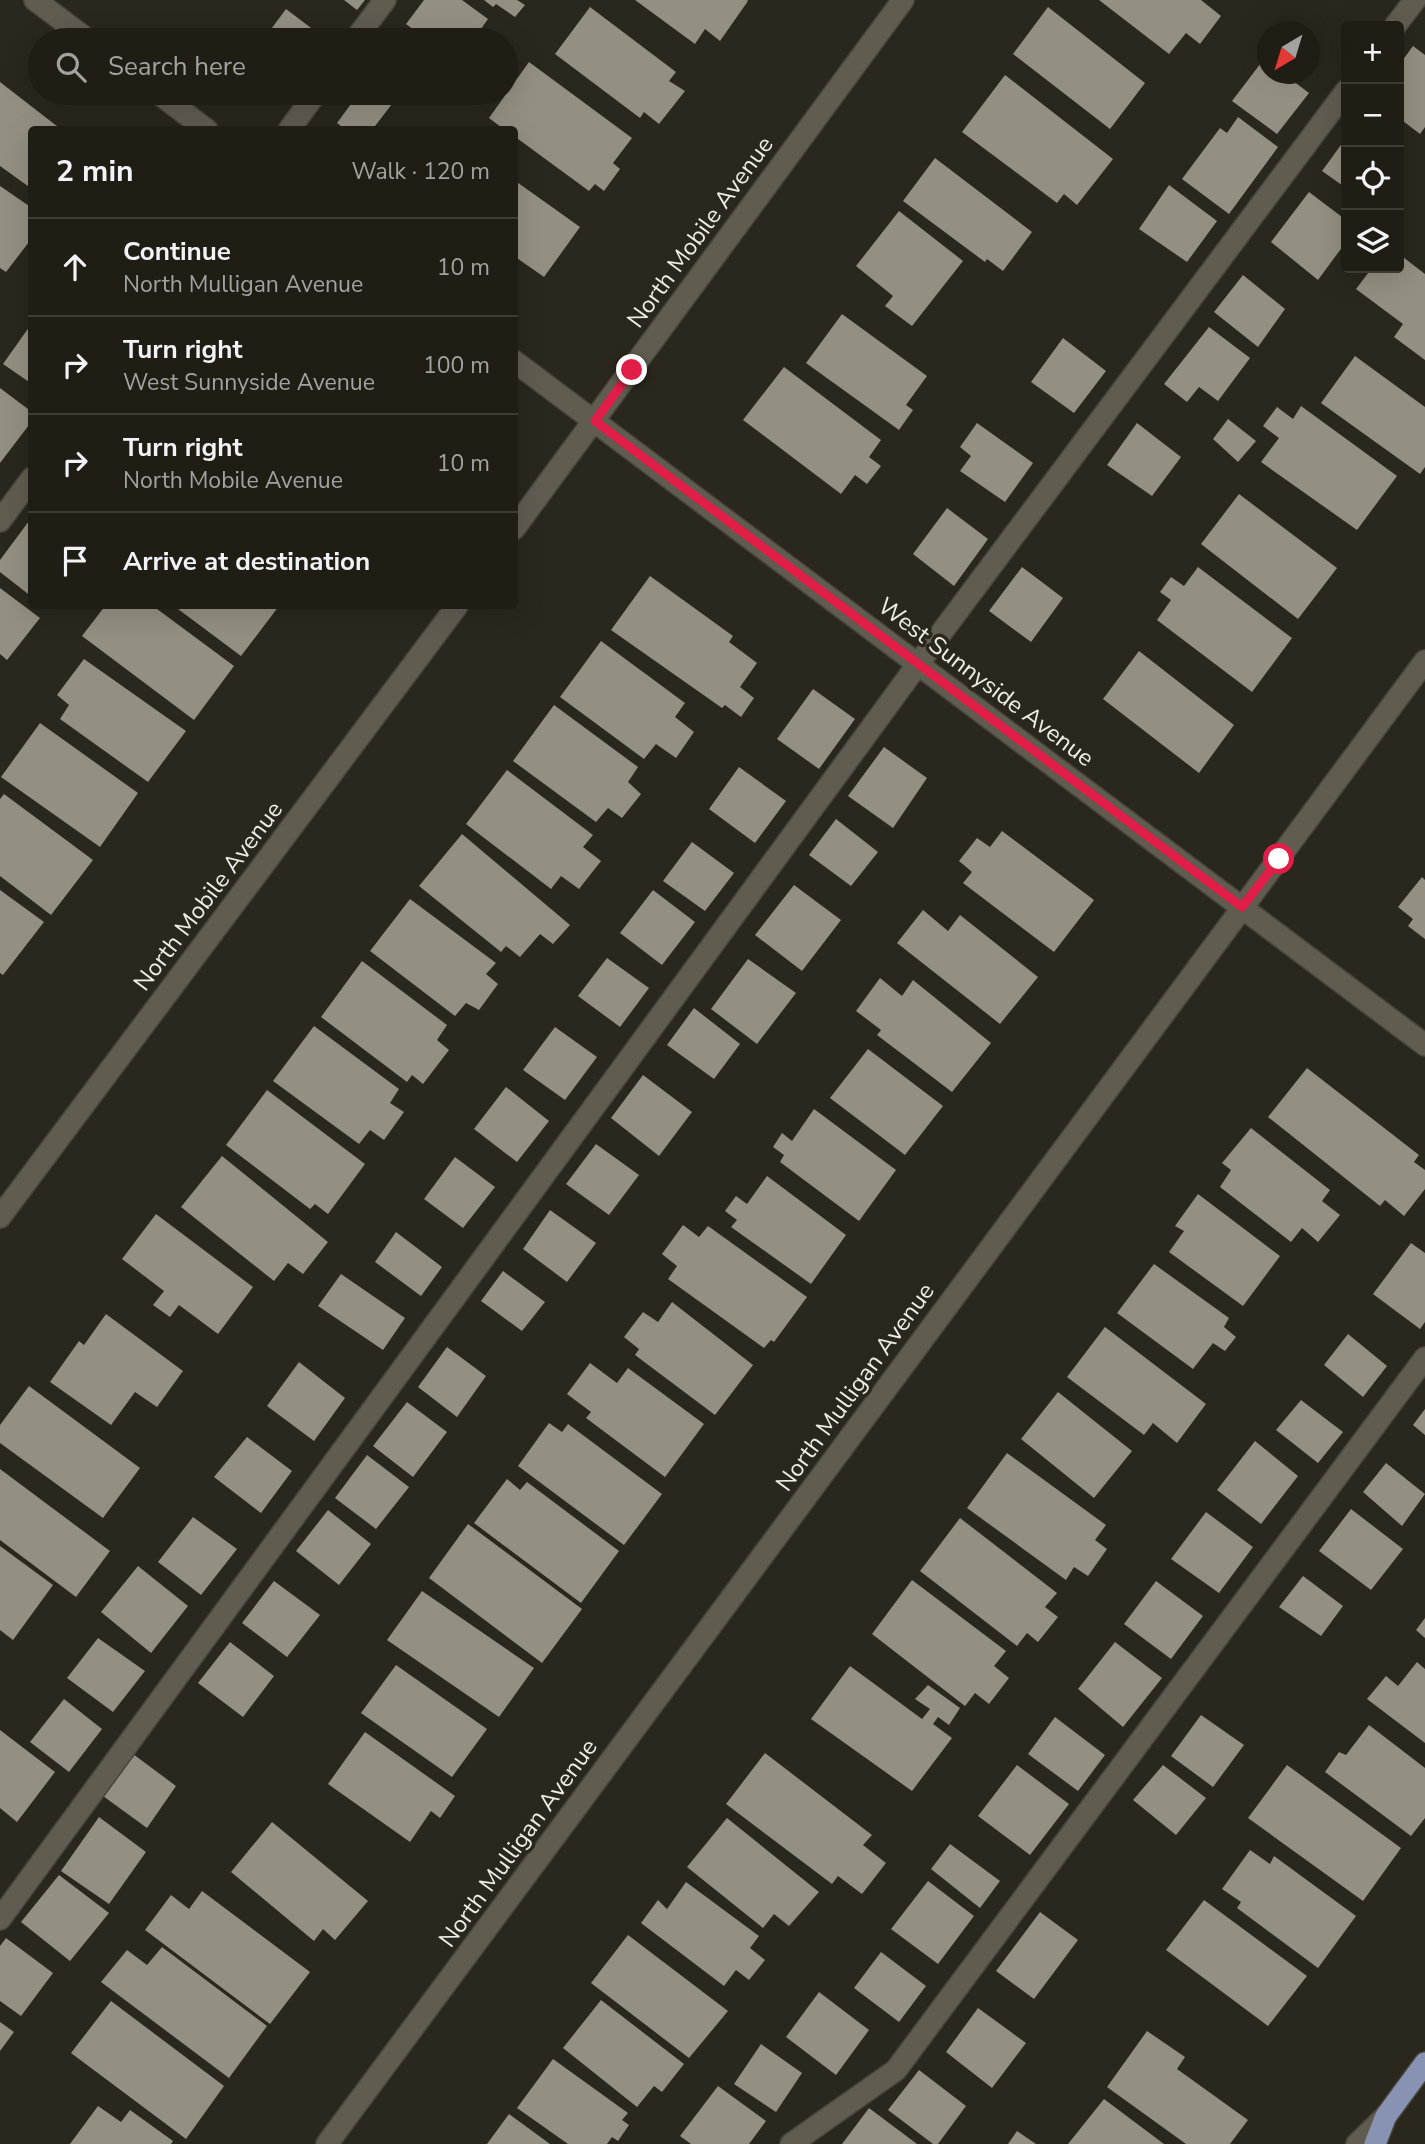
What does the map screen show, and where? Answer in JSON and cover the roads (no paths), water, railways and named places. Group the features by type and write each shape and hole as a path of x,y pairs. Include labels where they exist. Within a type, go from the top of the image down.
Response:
{"main road":[{"path":"1375,2144 1386,2116 1425,2063"}],"street":[{"path":"35,0 72,28"},
{"path":"364,28 385,0"},
{"name":"North Mobile Avenue","path":"518,524 903,0"},
{"path":"1399,21 1415,0"},
{"path":"0,1919 918,664 1341,99"},
{"path":"174,105 202,126"},
{"path":"292,126 307,105"},
{"name":"West Sunnyside Avenue","path":"518,364 1425,1045"},
{"path":"0,521 28,483"},
{"name":"North Mobile Avenue","path":"0,1217 455,609"},
{"name":"North Mulligan Avenue","path":"327,2144 1425,661"},
{"path":"791,2144 896,2070 1425,1358"},
{"path":"1357,2144 1386,2116"}]}
